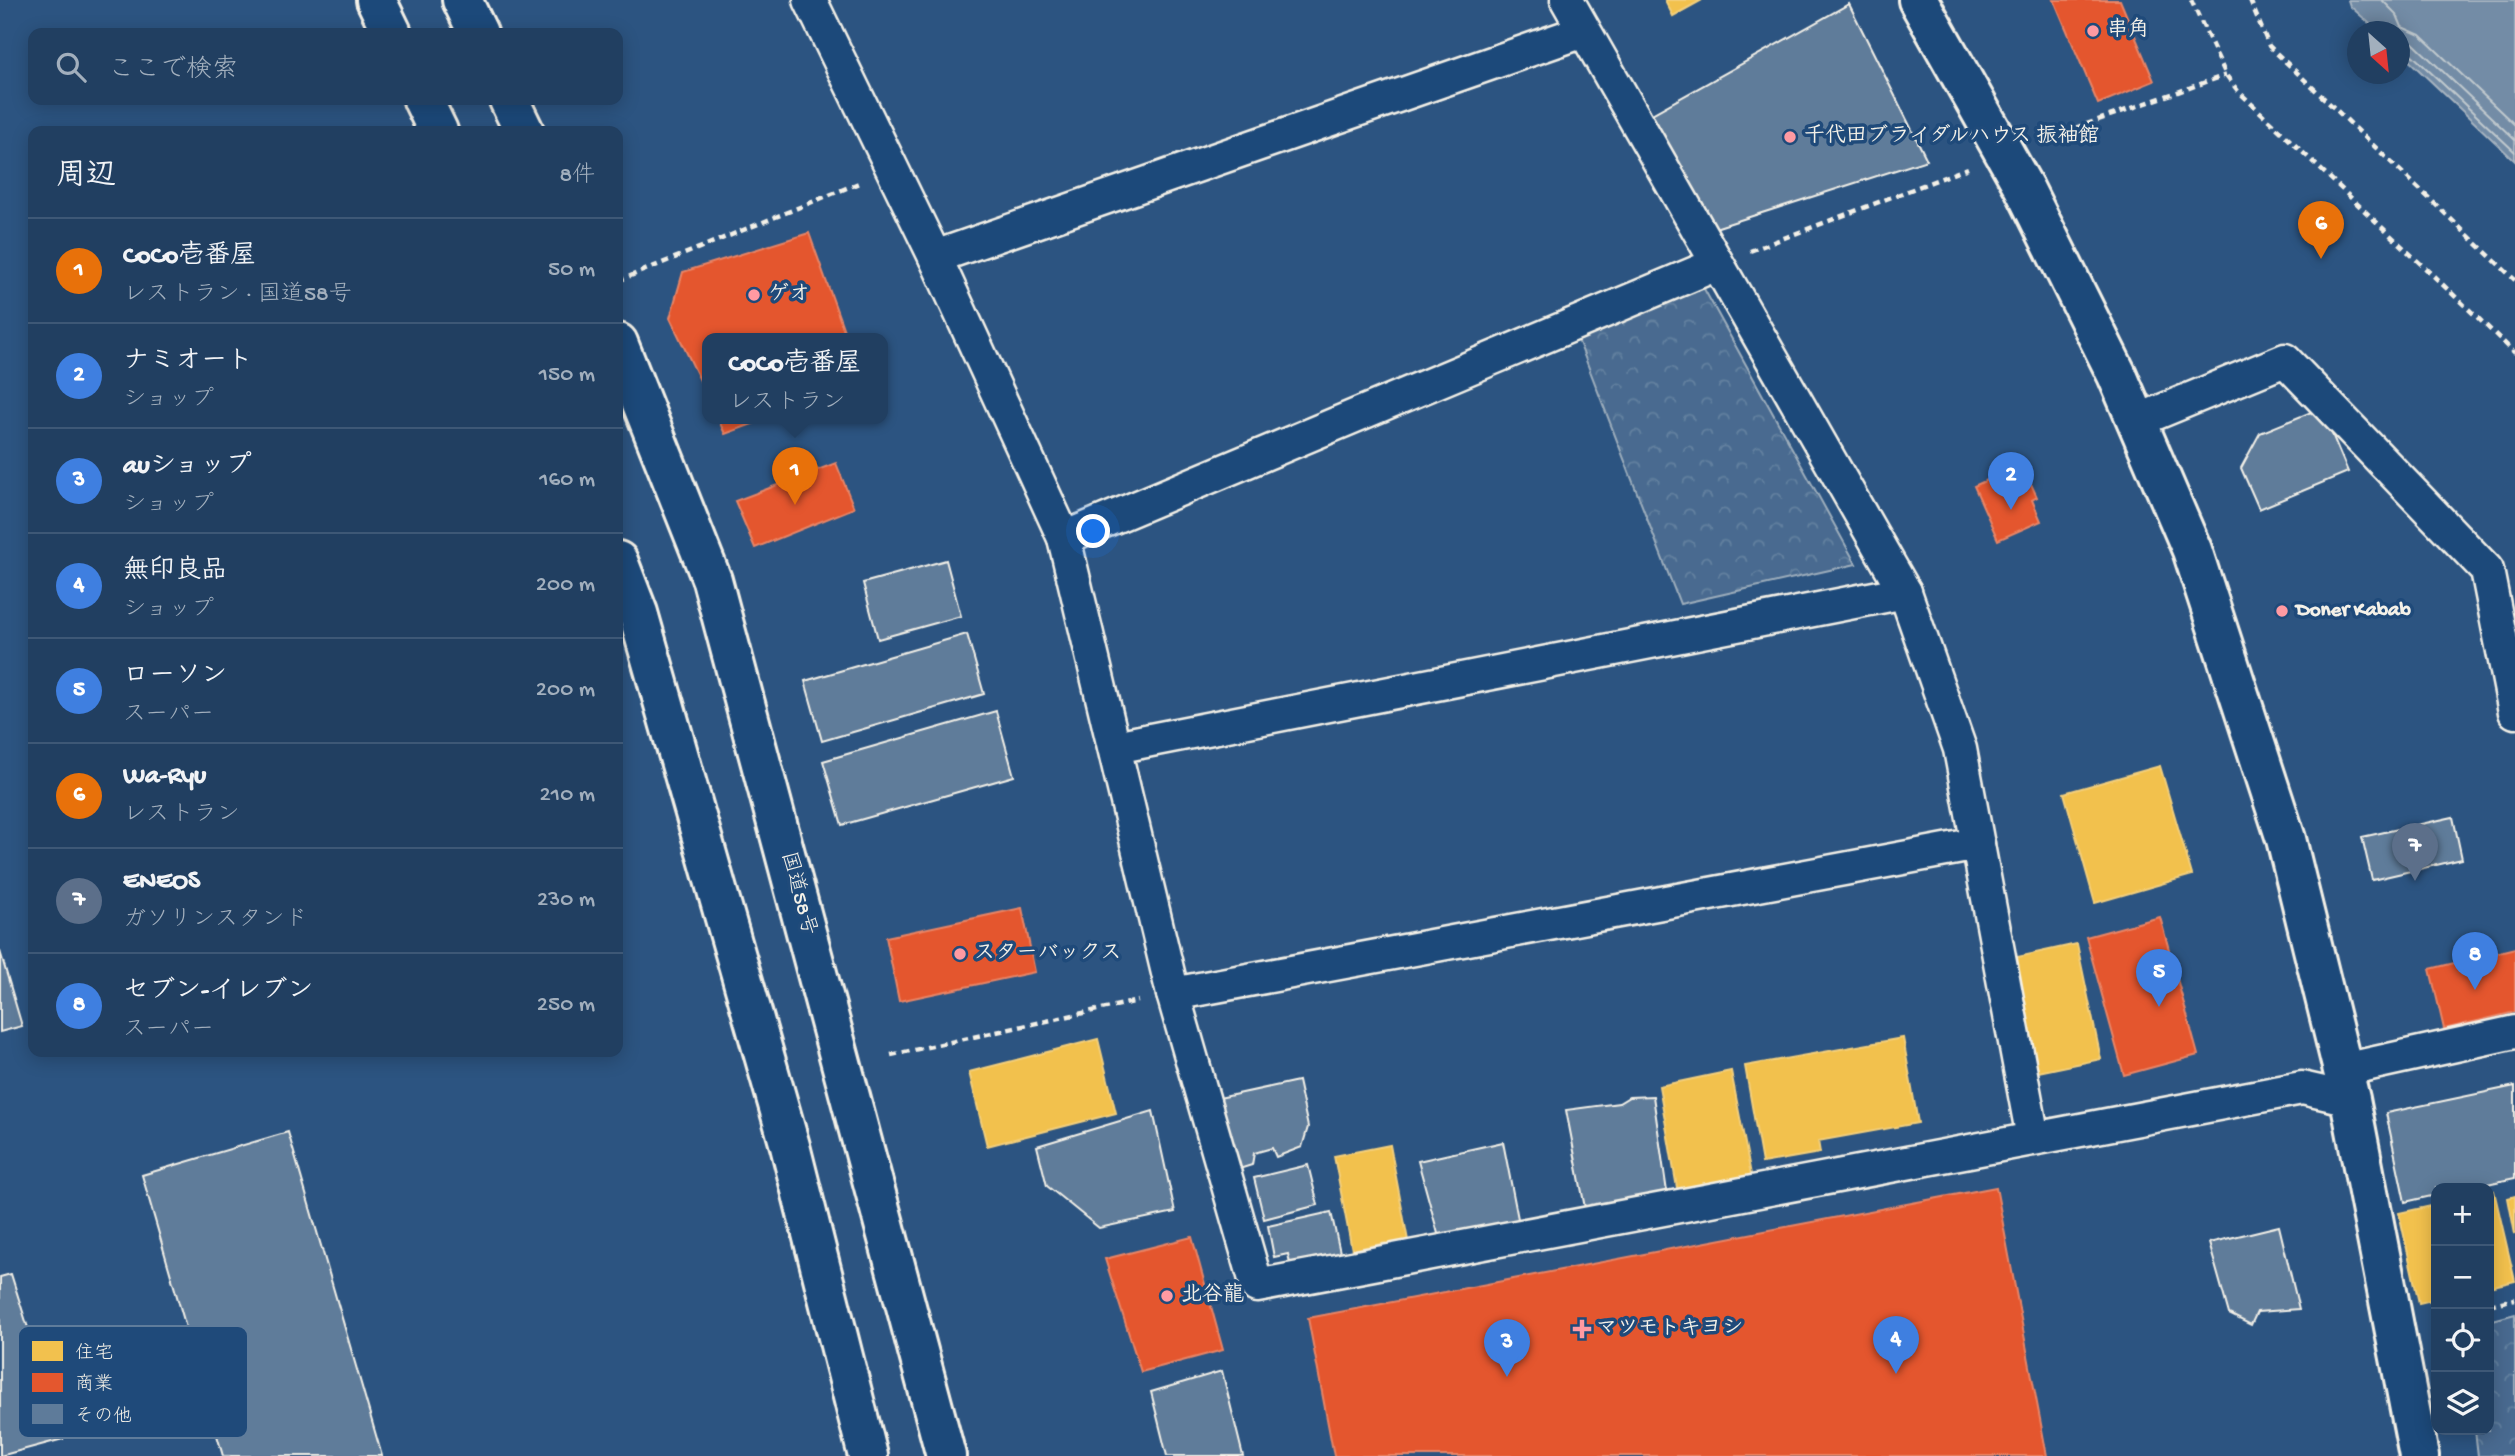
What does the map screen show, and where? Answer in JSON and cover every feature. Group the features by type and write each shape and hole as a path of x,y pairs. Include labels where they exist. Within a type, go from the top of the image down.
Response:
{"main road":[{"path":"376,0 390,28"},
{"path":"462,0 476,28"},
{"path":"1918,0 2024,188 2117,375 2192,550 2286,839 2347,1084 2419,1456"},
{"path":"425,105 436,126"},
{"path":"511,105 522,126"},
{"name":"国道58号","path":"623,356 712,580 946,1456"},
{"path":"623,574 638,613 790,1146 868,1456"}],"street":[{"path":"1567,0 1905,592 1960,750 2033,1138"},
{"path":"819,2 892,169 1064,538 1173,994 1257,1286 2302,1088 2347,1084 2515,1032"},
{"path":"935,257 1584,31"},
{"path":"1064,538 1717,264"},
{"path":"2137,421 2285,360 2487,570 2515,712"},
{"path":"1115,747 1905,592"},
{"path":"1173,994 1978,844"}],"path":[{"path":"2190,0 2226,75 2238,92 2515,353"},
{"path":"2250,0 2269,46 2515,280"},
{"path":"623,279 892,169"},
{"path":"891,1055 1173,994"},
{"path":"2494,1304 2515,1299"}],"green space":[{"path":"1703,287 1856,564 1680,604 1577,337"},
{"path":"2515,1314 2515,1456 2478,1456 2476,1435 2494,1435 2494,1320"}],"water":[{"path":"2348,0 2515,0 2515,161 2410,61 2410,21 2367,21 2350,6"}],"building: 住宅":[{"path":"1665,0 1702,0 1673,16"},
{"path":"2160,766 2192,875 2095,903 2064,793"},
{"path":"2077,944 2101,1059 2038,1072 2013,958"},
{"path":"1903,1038 1918,1123 1818,1141 1820,1153 1762,1163 1745,1066"},
{"path":"1098,1039 1116,1113 987,1146 969,1072"},
{"path":"1731,1071 1753,1185 1679,1199 1659,1086"},
{"path":"1390,1145 1409,1246 1386,1251 1385,1243 1352,1250 1334,1156"},
{"path":"2494,1191 2515,1281 2494,1286"},
{"path":"2515,1196 2515,1234 2508,1198"},
{"path":"2431,1206 2431,1300 2419,1303 2399,1213"}],"building: 商業":[{"path":"2054,0 2120,0 2154,81 2098,104"},
{"name":"ゲオ","path":"809,233 845,333 702,333 702,385 670,318 683,272"},
{"path":"720,424 752,424 725,434"},
{"path":"836,463 854,508 755,548 735,501"},
{"path":"2022,464 2037,497 2032,500 2041,521 1998,540 1974,486"},
{"name":"スターバックス","path":"1022,908 1035,972 899,1001 886,937"},
{"path":"2160,917 2198,1055 2124,1075 2086,937"},
{"path":"2515,948 2515,1012 2444,1029 2430,969"},
{"path":"1996,1187 2047,1456 1334,1456 1308,1318"},
{"path":"1192,1237 1223,1350 1141,1372 1105,1259"}],"building: その他":[{"name":"千代田ブライダルハウス 振袖館","path":"1849,4 1927,160 1715,228 1652,114"},
{"path":"2321,408 2348,472 2259,509 2241,468 2260,433"},
{"path":"946,560 961,616 878,639 863,583"},
{"path":"967,634 984,694 822,741 805,681"},
{"path":"996,711 1014,776 842,825 823,761"},
{"path":"2453,817 2462,859 2372,880 2362,837"},
{"path":"0,951 22,1026 0,1032"},
{"path":"1298,1081 1308,1127 1302,1147 1276,1157 1272,1148 1254,1153 1252,1165 1236,1170 1219,1098"},
{"path":"2515,1086 2515,1178 2492,1183 2431,1183 2431,1196 2405,1202 2386,1113"},
{"path":"1653,1096 1668,1199 1586,1213 1566,1110 1619,1103 1629,1097"},
{"path":"1153,1111 1175,1212 1099,1228 1047,1186 1037,1146"},
{"path":"288,1132 382,1456 223,1456 218,1438 248,1438 248,1326 186,1326 142,1175"},
{"path":"1503,1142 1520,1229 1440,1241 1418,1161"},
{"path":"1308,1165 1318,1205 1264,1219 1254,1178"},
{"path":"1331,1212 1341,1257 1291,1268 1288,1254 1274,1257 1268,1226"},
{"path":"2279,1226 2299,1309 2257,1312 2251,1325 2229,1314 2209,1243"},
{"path":"11,1274 27,1326 18,1326 18,1438 63,1439 0,1456 0,1277"},
{"path":"1222,1371 1243,1456 1167,1456 1151,1392"}],"place":[{"name":"串角","path":"2093,31"},
{"name":"千代田ブライダルハウス 振袖館","path":"1790,137"},
{"name":"Wa-Ryu","path":"2321,259"},
{"name":"ゲオ","path":"754,295"},
{"name":"CoCo壱番屋","path":"795,505"},
{"name":"ナミオート","path":"2011,510"},
{"name":"Doner Kabab","path":"2282,611"},
{"name":"ENEOS","path":"2415,881"},
{"name":"スターバックス","path":"960,954"},
{"name":"セブン-イレブン","path":"2475,990"},
{"name":"ローソン","path":"2159,1007"},
{"name":"北谷龍","path":"1167,1296"},
{"name":"マツモトキヨシ","path":"1582,1329"},
{"name":"無印良品","path":"1896,1374"},
{"name":"auショップ","path":"1507,1377"}]}
